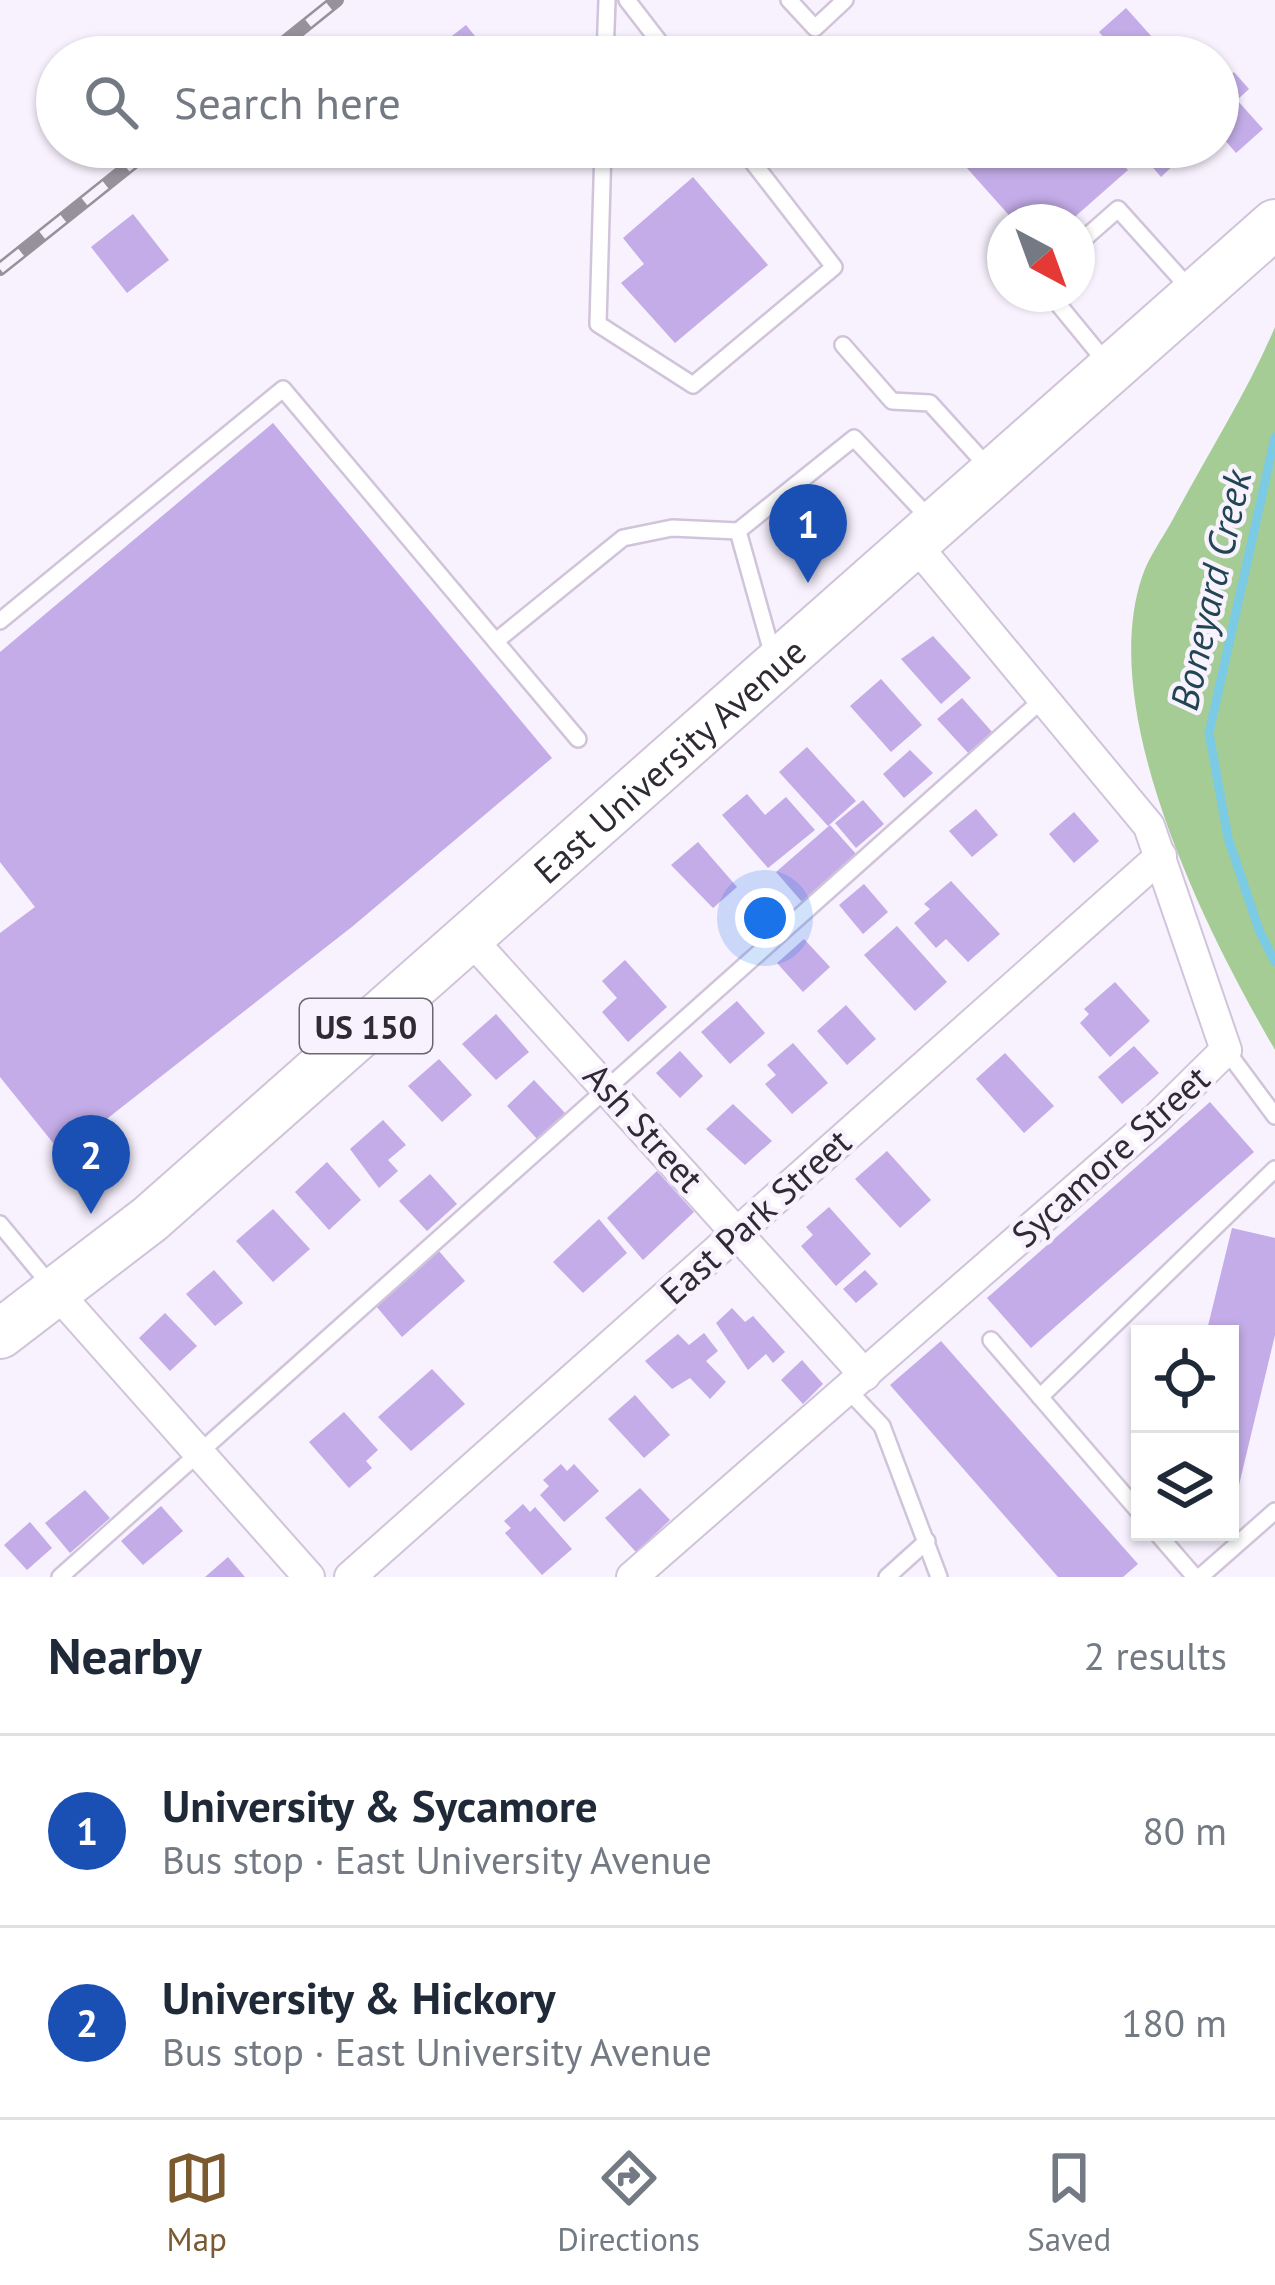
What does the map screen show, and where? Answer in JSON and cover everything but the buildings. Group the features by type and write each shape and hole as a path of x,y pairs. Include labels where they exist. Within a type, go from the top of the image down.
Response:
{"main road":[{"name":"East University Avenue","path":"0,1350 1275,224"},
{"name":"East University Avenue","path":"0,1334 58,1294"}],"street":[{"name":"Sycamore Street","path":"632,1577 1156,1119 1226,1050 1161,856 1129,798 1043,699 926,535"},
{"name":"East Park Street","path":"350,1577 1161,856"},
{"name":"Ash Street","path":"468,936 737,1232 857,1383"},
{"path":"58,1294 309,1577"}],"lane":[{"path":"606,36 607,0"},
{"path":"627,0 655,36"},
{"path":"789,0 815,28 845,0"},
{"path":"602,168 598,324 693,385 834,267 757,168"},
{"path":"1095,229 1118,209 1195,295"},
{"path":"1065,312 1112,369"},
{"path":"843,345 892,401 930,403 994,474"},
{"path":"0,621 283,389 578,739"},
{"path":"496,641 622,538 672,528 738,531 854,438 926,535"},
{"path":"738,531 775,664"},
{"path":"60,1577 1043,699"},
{"path":"1226,1050 1275,1116"},
{"path":"1040,1397 1275,1169"},
{"path":"0,1224 58,1294"},
{"path":"991,1340 1131,1503"},
{"path":"857,1383 882,1426 939,1577"},
{"path":"1164,1541 1198,1577 1275,1511"},
{"path":"887,1577 927,1541"}],"green space":[{"path":"1275,327 1275,1050 1219,946 1166,821 1146,756 1134,692 1132,632 1148,563"}],"waterway":[{"name":"Boneyard Creek","path":"1275,437 1209,733 1228,838 1259,930 1275,962"}],"railway":[{"path":"292,36 337,0"},
{"path":"0,269 127,168"}],"place":[{"name":"University & Sycamore","path":"808,583"},
{"name":"University & Hickory","path":"91,1214"}]}
